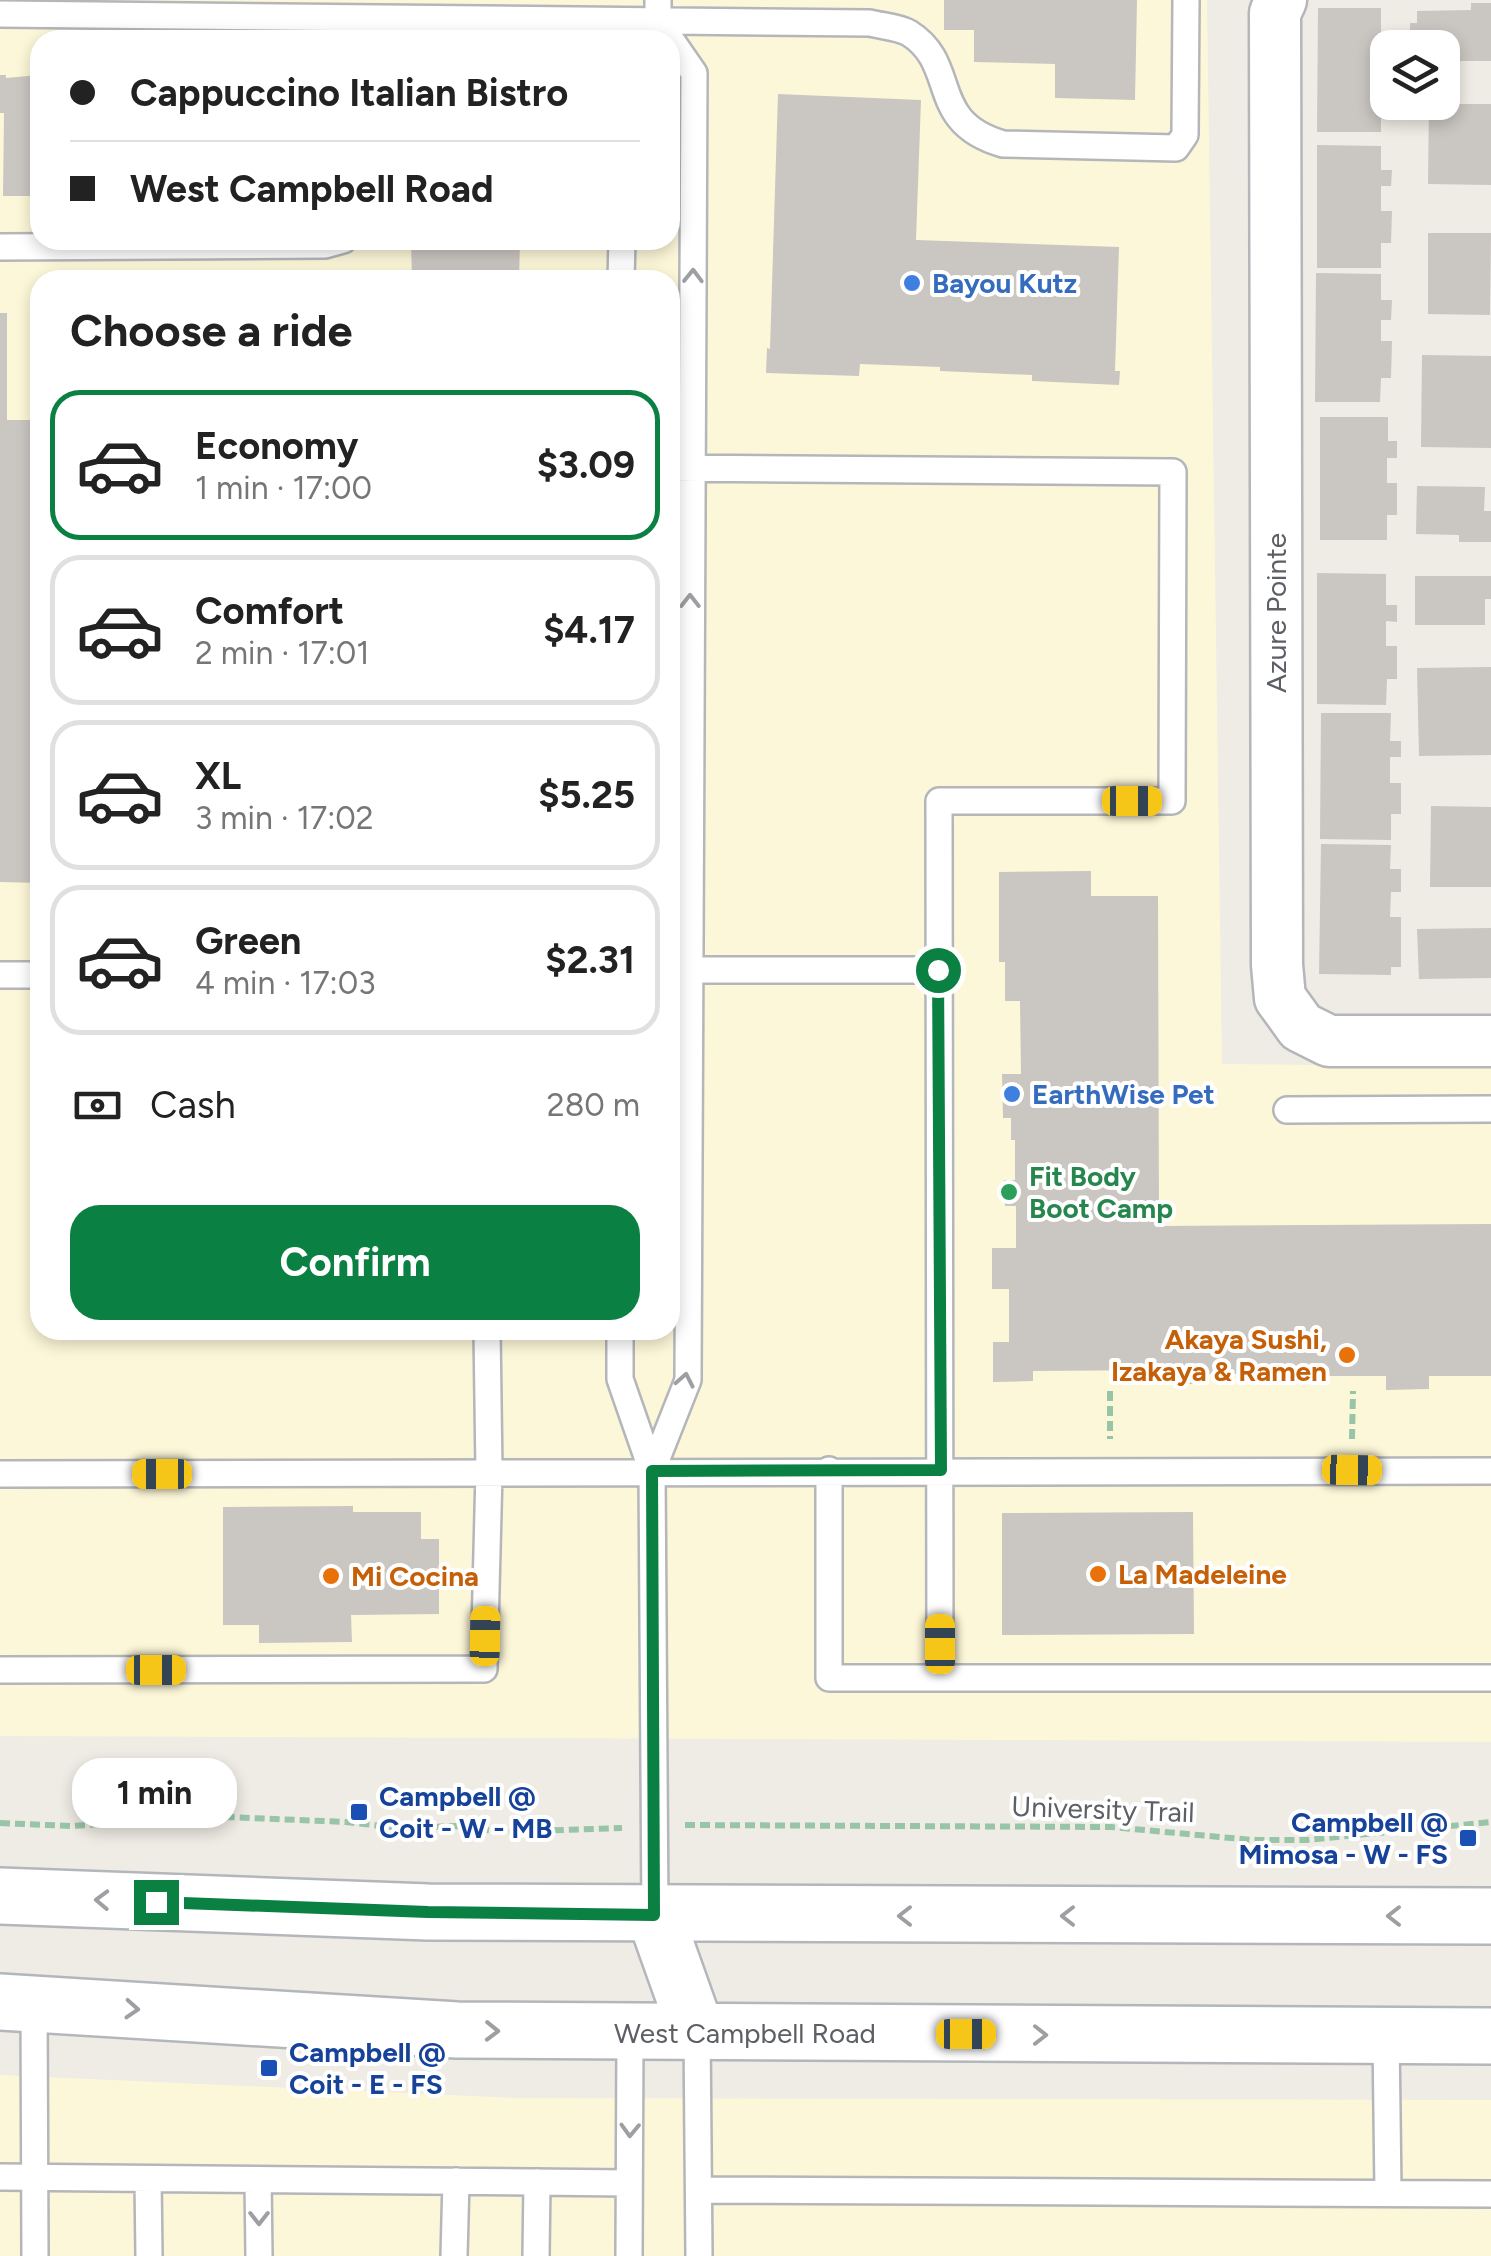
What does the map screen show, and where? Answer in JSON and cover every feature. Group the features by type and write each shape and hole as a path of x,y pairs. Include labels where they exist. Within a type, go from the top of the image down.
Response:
{"main road":[{"path":"0,1896 428,1912 1491,1916"},
{"path":"630,2032 654,1915"},
{"path":"654,1915 698,2033"},
{"path":"1468,2036 1491,1999"},
{"name":"West Campbell Road","path":"17,2002 457,2030 1468,2036"}],"street":[{"name":"Azure Pointe","path":"1281,0 1275,13 1276,926 1280,998 1301,1027 1328,1041 1491,1041"}],"lane":[{"path":"0,14 870,23 908,32 934,59 953,112 976,136 1004,144 1176,148 1185,135 1186,0"},
{"path":"652,1471 688,1380 680,970 680,468 694,74 680,55"},
{"path":"0,247 30,247"},
{"path":"680,468 1173,472 1172,801 939,801 940,1678"},
{"path":"680,970 938,970"},
{"path":"0,975 30,974"},
{"path":"1288,1110 1491,1109"},
{"path":"0,1670 484,1669 489,1472 487,1340"},
{"path":"620,1340 620,1379 652,1471 654,1915"},
{"path":"829,1470 829,1678 1491,1678"},
{"path":"0,1474 1491,1470"},
{"path":"17,2002 34,2178 35,2256"},
{"path":"629,2256 630,2032"},
{"path":"698,2033 698,2256"},
{"path":"1386,2036 1388,2192"},
{"path":"0,2177 628,2182"},
{"path":"148,2179 150,2256"},
{"path":"258,2180 258,2256"},
{"path":"454,2256 456,2181"},
{"path":"536,2256 537,2182"},
{"path":"699,2190 1491,2194"}],"path":[{"path":"1110,1390 1110,1400"},
{"path":"1353,1391 1353,1402"},
{"path":"0,1823 70,1826 228,1818 400,1828 455,1826 504,1832 592,1829"},
{"name":"University Trail","path":"713,1824 1112,1827 1253,1840 1306,1840 1491,1822"}],"shaded area":[{"path":"0,0 1207,0 1222,1064 1491,1067 1491,1742 0,1736"},
{"path":"0,2075 516,2098 1491,2100 1491,2256 0,2256"}],"building":[{"path":"944,0 1137,0 1135,100 1055,98 1055,64 974,62 974,30 944,30"},
{"path":"1471,3 1491,3 1491,61 1460,61 1460,30 1410,30 1410,23 1417,23 1417,11 1471,10"},
{"path":"1318,8 1381,8 1381,30 1370,30 1370,120 1381,120 1381,132 1317,132"},
{"path":"0,75 30,76 30,196 3,196 4,113 0,113"},
{"path":"778,94 921,100 916,240 1119,247 1115,371 1120,371 1119,385 1032,381 1032,375 940,371 940,367 860,364 859,376 766,373"},
{"path":"1460,104 1491,104 1491,185 1428,184 1429,120 1460,120"},
{"path":"1317,145 1381,146 1381,170 1392,170 1391,186 1381,186 1381,211 1392,211 1391,243 1381,243 1381,268 1317,268"},
{"path":"1428,233 1491,233 1490,315 1428,314"},
{"path":"411,250 520,250 519,270 412,270"},
{"path":"1316,273 1381,274 1381,300 1392,300 1391,320 1381,320 1381,341 1392,341 1391,378 1381,378 1380,402 1315,402"},
{"path":"0,313 7,313 7,420 30,420 30,883 0,882"},
{"path":"1422,355 1491,356 1491,448 1421,447"},
{"path":"1320,417 1388,417 1388,441 1397,441 1397,458 1387,458 1387,483 1397,483 1397,515 1387,515 1387,540 1320,540"},
{"path":"1417,486 1485,487 1484,511 1491,511 1491,542 1459,542 1459,535 1416,534"},
{"path":"1317,573 1386,574 1386,605 1397,605 1397,622 1386,621 1386,646 1397,646 1397,679 1387,679 1386,705 1317,704"},
{"path":"1415,576 1491,576 1491,599 1485,599 1485,625 1415,625"},
{"path":"1491,667 1491,755 1419,756 1417,668"},
{"path":"1321,713 1391,713 1390,741 1401,741 1401,757 1390,757 1390,783 1401,783 1401,814 1391,814 1391,840 1320,839"},
{"path":"1431,806 1491,807 1491,887 1430,887"},
{"path":"1321,844 1391,845 1390,869 1401,869 1401,892 1391,892 1390,917 1401,917 1401,967 1391,967 1391,975 1319,974"},
{"path":"1091,871 1091,896 1158,896 1159,1226 1491,1224 1491,1376 1429,1376 1429,1389 1386,1390 1386,1376 1313,1376 1313,1381 1275,1381 1274,1374 1197,1374 1197,1384 1162,1384 1162,1370 1033,1371 1033,1381 993,1382 993,1342 1009,1342 1009,1289 992,1289 992,1248 1016,1248 1016,1206 1005,1206 1004,1180 1015,1180 1015,1140 1011,1140 1011,1118 1003,1118 1002,1074 1021,1074 1020,1001 1005,1001 1005,962 999,962 999,872"},
{"path":"1491,928 1491,978 1419,979 1417,929"},
{"name":"Mi Cocina","path":"353,1506 353,1512 421,1512 421,1539 439,1539 439,1614 351,1615 352,1642 259,1643 259,1625 223,1625 223,1507"},
{"name":"La Madeleine","path":"1193,1512 1194,1634 1002,1635 1002,1513"}],"place":[{"name":"Bayou Kutz","path":"912,283"},
{"name":"EarthWise Pet","path":"1012,1094"},
{"name":"Fit Body Boot Camp","path":"1009,1192"},
{"name":"Akaya Sushi, Izakaya & Ramen","path":"1347,1355"},
{"name":"La Madeleine","path":"1098,1574"},
{"name":"Mi Cocina","path":"331,1576"},
{"name":"Campbell @ Coit - W - MB","path":"359,1812"},
{"name":"Campbell @ Mimosa - W - FS","path":"1468,1838"},
{"name":"Campbell @ Coit - E - FS","path":"269,2068"}],"route":[{"path":"156,1902 654,1915 652,1471 941,1470 938,970"}]}
